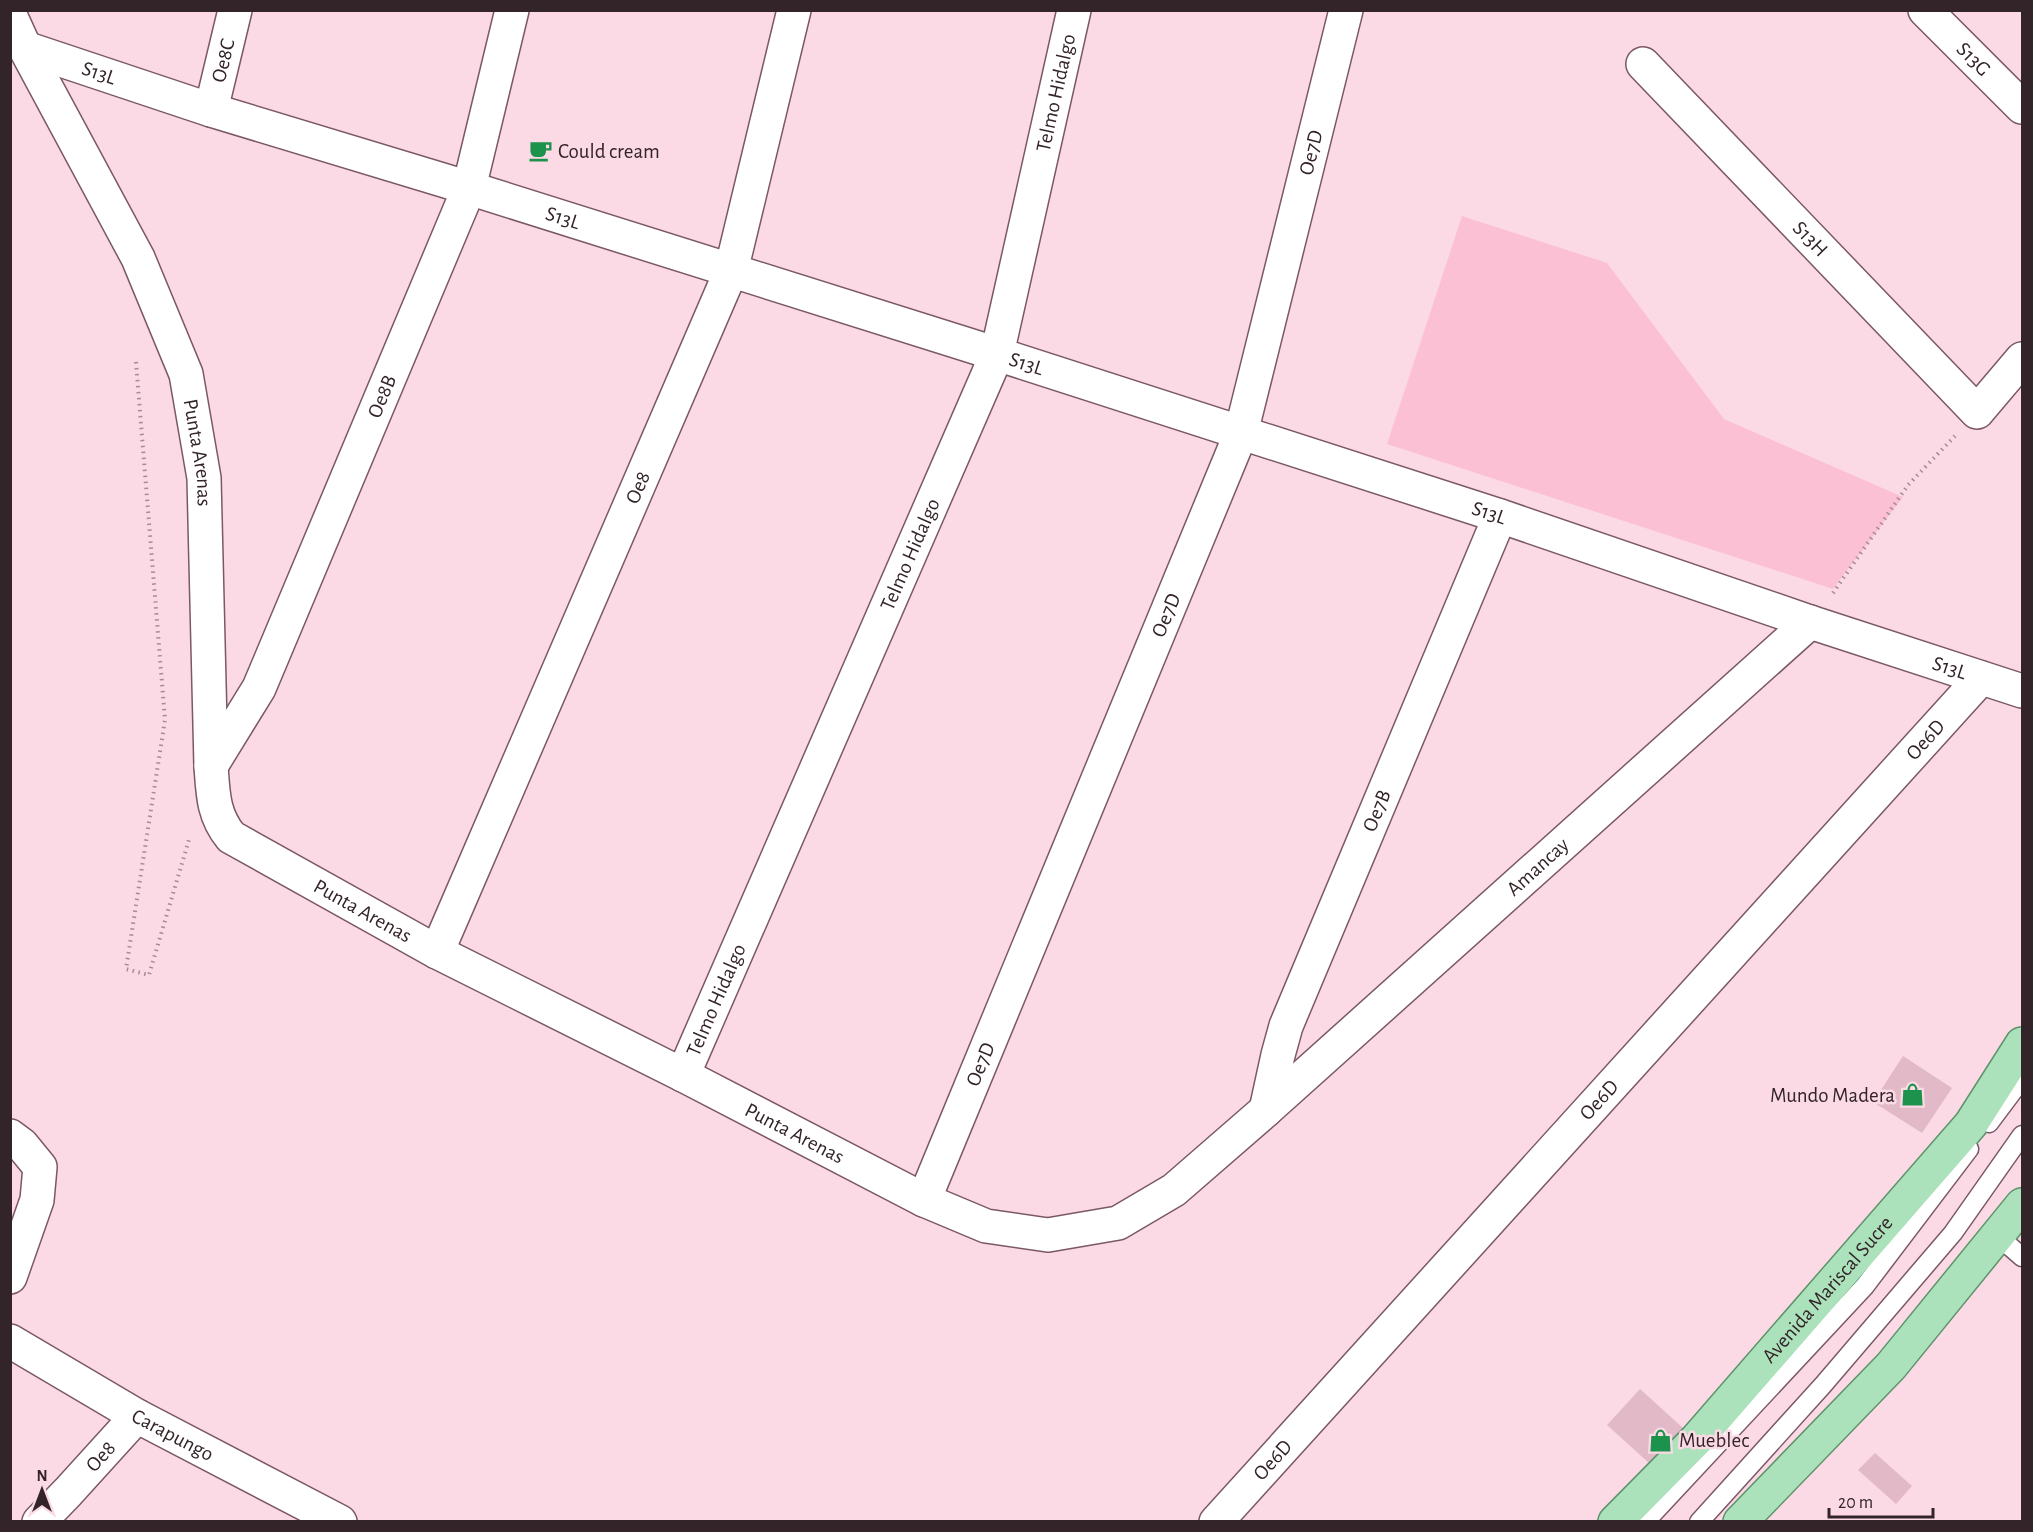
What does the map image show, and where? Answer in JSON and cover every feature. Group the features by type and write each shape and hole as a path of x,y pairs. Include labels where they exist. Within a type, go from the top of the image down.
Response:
{"main road":[{"name":"Avenida Mariscal Sucre","path":"1615,1521 1696,1440 1971,1124 2022,1044"},
{"path":"1740,1521 1891,1366 2022,1206"}],"street":[{"name":"Oe8C","path":"211,110 235,10"},
{"name":"Oe8B","path":"211,766 259,688 469,188 512,10"},
{"name":"Oe8","path":"437,952 731,272 794,10"},
{"name":"Telmo Hidalgo","path":"683,1075 997,354 1074,10"},
{"name":"Oe7D","path":"924,1200 1241,434 1346,10"},
{"name":"S13G","path":"1925,10 2022,107"},
{"name":"Punta Arenas","path":"10,15 25,48 138,258 186,374 204,478 211,766 214,797 220,824 231,837 437,952 683,1075 924,1200 986,1226 1047,1235 1118,1223 1174,1190 1266,1110"},
{"name":"S13L","path":"25,48 211,110 469,188 997,354 1500,516 1810,622 2022,691"},
{"name":"S13H","path":"1643,64 1977,412"},
{"path":"1977,412 2022,359"},
{"name":"Oe7B","path":"1266,1110 1286,1026 1500,516"},
{"name":"Amancay","path":"1266,1110 1810,622"},
{"name":"Oe6D","path":"1216,1521 1981,678"},
{"path":"10,1136 22,1145 39,1167 37,1200 10,1277"},
{"name":"Carapungo","path":"10,1341 137,1416 340,1521"},
{"name":"Oe8","path":"39,1521 137,1416"}],"lane":[{"path":"1645,1521 1865,1286 2022,1079"},
{"path":"1699,1521 1823,1385 1953,1233 2022,1135"},
{"path":"1998,1236 2022,1257"}],"path":[{"path":"135,362 165,720 126,969 149,975 191,832"},
{"path":"1810,622 1908,485 1977,412"}],"shaded area":[{"path":"1462,216 1607,263 1724,419 1903,497 1833,589 1387,444"}],"building":[{"name":"Mundo Madera","path":"1903,1056 1952,1088 1922,1133 1873,1102"},
{"path":"1640,1389 1683,1428 1650,1464 1607,1425"},
{"path":"1875,1453 1912,1486 1896,1504 1858,1470"}],"place":[{"name":"Could cream","path":"540,151"},
{"name":"Mundo Madera","path":"1913,1095"},
{"name":"Mueblec","path":"1661,1440"}]}
